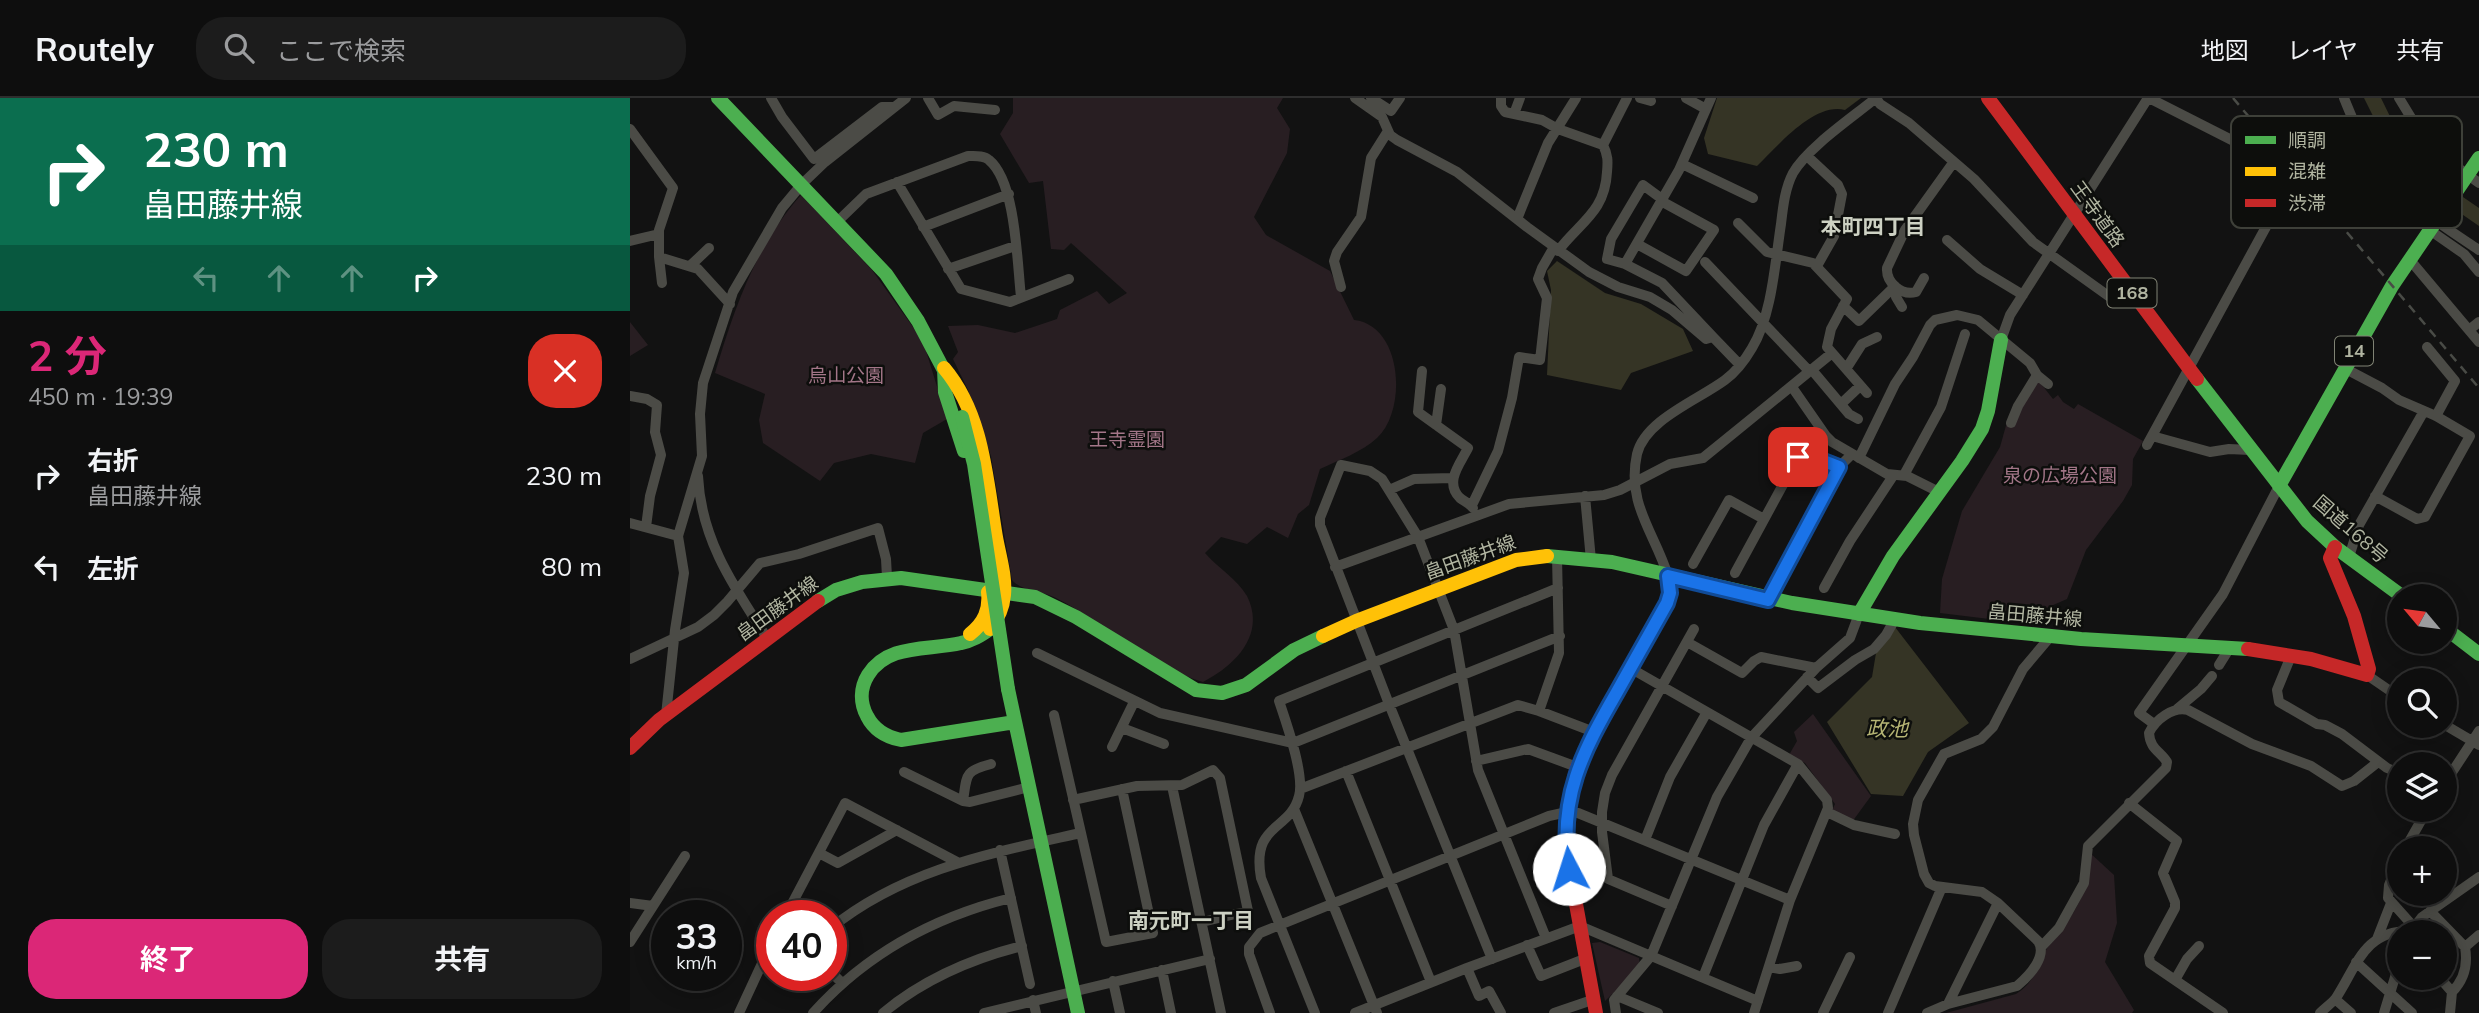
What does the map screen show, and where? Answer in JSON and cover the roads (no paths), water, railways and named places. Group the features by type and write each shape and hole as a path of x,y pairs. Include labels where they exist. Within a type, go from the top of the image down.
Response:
{"main road":[{"path":"718,98 872,257 918,321 944,368 962,417 976,474 1008,689 1078,1013"},
{"name":"王寺道路","path":"1989,98 2279,486"},
{"name":"14","path":"2462,193 2474,179 2479,158"},
{"name":"14","path":"2279,486 2392,286 2433,228"},
{"path":"1859,614 1892,556 1972,447 1982,429 1989,411 2001,340"},
{"path":"944,368 946,392 966,459 990,602 983,622 970,634 955,642"},
{"path":"944,368 958,385 978,439 1004,591 1001,609 989,630 978,638 966,643 955,642 893,654 875,664 861,688 863,708 872,725 889,737 908,740 1015,722"},
{"name":"国道168号","path":"2279,486 2307,521 2336,547 2387,585"},
{"path":"2336,547 2330,558 2354,616 2369,669 2367,676"},
{"name":"畠田藤井線","path":"630,748 666,715 808,607 852,584 887,578 1030,595 1076,617 1196,690 1222,693 1245,685 1294,650 1356,621 1531,555 1591,560 1768,600 1859,614 2050,637 2186,645 2291,656 2367,676"},
{"path":"1596,1006 1567,855 1567,812 1577,767 1667,603 1670,593 1668,576"},
{"path":"2457,637 2479,654"}],"street":[{"path":"771,98 814,159 882,107 893,107"},
{"path":"666,715 684,573 678,536 698,472 703,446 701,390 740,277 782,208 802,184 825,162 906,98"},
{"path":"928,98 938,115 954,106 995,110"},
{"path":"1355,98 1382,117 1388,131 1397,141 1457,172 1556,249 1606,281 1650,297 1672,310 1706,339 1713,337"},
{"path":"1371,98 1391,111 1400,98"},
{"path":"1472,505 1498,451 1512,398 1519,357 1541,359 1547,298 1538,279 1542,268 1556,249 1600,204 1608,167 1608,155 1603,145 1542,121 1502,110 1501,98"},
{"path":"1514,114 1520,98"},
{"path":"1517,219 1542,154 1576,98"},
{"path":"1603,145 1627,98"},
{"path":"1640,98 1651,101"},
{"path":"1686,98 1706,109"},
{"path":"1625,264 1682,164 1711,98"},
{"path":"1668,576 1640,512 1636,483 1640,446 1651,430 1716,387 1740,365 1758,338 1763,322 1793,173 1807,156 1876,98 1974,179 2020,230 2050,253 2114,300 2121,302 2134,295"},
{"path":"2001,340 2010,315 2148,98 2231,140"},
{"path":"2344,98 2351,116"},
{"path":"2399,98 2410,116"},
{"path":"630,129 673,188 659,233 662,283"},
{"path":"1341,287 1334,261 1337,251 1361,217 1371,158 1388,131"},
{"path":"837,222 861,197 968,156 984,157 990,160 1006,184 1009,194 1021,297"},
{"path":"1807,156 1838,185 1842,194 1834,236 1816,266"},
{"path":"1924,278 1912,294 1900,290 1886,274 1889,261 1905,230 1953,163"},
{"path":"1682,164 1753,198"},
{"path":"897,182 961,289 1010,302 1069,279"},
{"path":"1637,244 1686,271 1714,230 1662,200 1643,185 1611,239 1606,259 1625,264 1662,284 1740,365"},
{"path":"923,227 1009,194"},
{"path":"1738,223 1767,252 1808,261 1816,266 1847,299 1831,328 1827,347 1864,389 1841,404"},
{"path":"2250,450 2210,452 2149,440 2265,228"},
{"path":"2435,228 2479,272"},
{"path":"2436,228 2479,250"},
{"path":"630,241 659,233"},
{"path":"1947,240 1980,269 2023,295"},
{"path":"948,269 1015,246"},
{"path":"690,266 709,248"},
{"path":"659,257 704,273 730,304"},
{"path":"2410,260 2479,342"},
{"path":"1705,262 1857,419"},
{"path":"1843,306 1859,321 1895,286"},
{"path":"1895,286 1896,297 1902,307"},
{"path":"1768,600 1839,467 1855,456 1935,320 1957,315 1969,317 1987,326 2030,363 2037,375 2048,384"},
{"path":"2469,330 2479,322"},
{"path":"1824,588 1850,541 1899,475 1941,407 1965,334"},
{"path":"1846,369 1862,344 1877,337"},
{"path":"2427,347 2455,381 2436,416"},
{"path":"1335,567 1509,504 1612,493 1670,464 1703,458 1832,353"},
{"path":"2344,368 2470,436 2425,517 2417,519 2375,496"},
{"path":"1422,371 1418,412 1468,448 1452,478 1453,488 1458,496 1472,505 1475,515"},
{"path":"2011,423 2037,375"},
{"path":"1791,387 1826,436 1887,474 1899,475 1939,492"},
{"path":"1436,425 1441,388"},
{"path":"630,396 647,399 657,405 655,432 662,455 650,496 646,527"},
{"path":"2349,556 2359,525 2424,411"},
{"path":"1735,573 1798,457 1806,454 1839,467"},
{"path":"1492,959 1372,663 1320,525 1320,518 1341,466 1376,474 1418,537 1454,631 1476,761 1546,938"},
{"path":"698,472 699,492 709,538 722,568 767,638"},
{"path":"1389,490 1415,479 1452,478"},
{"path":"2154,724 2138,713 2223,594 2279,486"},
{"path":"1585,496 1591,560"},
{"path":"1693,564 1729,500 1764,519"},
{"path":"630,523 678,536"},
{"path":"630,659 698,627 714,615 760,563 799,554 878,528 886,559 887,578"},
{"path":"1539,711 1559,653 1557,556"},
{"path":"1315,1013 1261,878 1259,850 1265,838 1294,809 1300,789 1293,743 1279,701 1558,588"},
{"path":"1616,1013 1614,1000 1651,956 1717,797 1751,738 1807,677 1850,638 1859,614"},
{"path":"1807,677 1818,688 1854,660 1874,649 1895,619"},
{"path":"1672,906 1608,879 1602,823 1605,793 1612,775 1694,629"},
{"path":"1037,653 1135,702 1173,717 1293,743 1560,636"},
{"path":"2042,946 1998,903 1982,892 1929,883 1924,874 1913,824 1918,800 1944,754 1981,739 1993,727 2023,669 2050,637"},
{"path":"1687,642 1742,673 1754,660 1761,657 1816,668"},
{"path":"2219,665 2229,649"},
{"path":"2291,656 2277,690 2279,702 2317,724 2342,734 2387,767"},
{"path":"1630,668 1798,764 1827,800 1826,812 1790,900 1755,1013"},
{"path":"1927,1013 1948,1004 2017,986 2034,968 2042,946 2059,928 2084,883 2088,846 2166,768 2164,757 2156,752 2151,743 2150,733 2154,724 2177,709 2212,676"},
{"path":"2367,676 2387,688"},
{"path":"1112,747 1135,702"},
{"path":"1300,789 1518,705 1594,732"},
{"path":"2177,709 2188,710 2252,744 2311,766 2342,786 2354,781 2378,762"},
{"path":"1645,840 1670,777 1707,712"},
{"path":"1054,715 1105,942 1153,933 1122,789"},
{"path":"1122,727 1164,744"},
{"path":"2457,768 2476,743 2479,731"},
{"path":"2457,732 2476,743"},
{"path":"1476,761 1528,749 1577,767"},
{"path":"962,801 967,774 972,769 991,764"},
{"path":"1703,978 1771,810 1798,764"},
{"path":"1073,800 1137,786 1182,785 1213,770 1220,778 1248,911 1202,922"},
{"path":"1346,771 1431,982"},
{"path":"904,772 962,801 970,802 1029,788"},
{"path":"1172,786 1222,1013"},
{"path":"794,900 845,803 957,862"},
{"path":"2129,803 2177,841 2163,873 2175,908 2149,956 2150,963 2223,1013"},
{"path":"1294,809 1376,1009"},
{"path":"1270,1013 1249,954 1250,947 1260,933 1549,816 1567,812 1578,813 1790,900"},
{"path":"1826,812 1854,825 1895,834"},
{"path":"819,853 838,863 897,830"},
{"path":"847,917 897,886 957,862 1081,832"},
{"path":"1000,850 1030,984"},
{"path":"657,900 685,856"},
{"path":"2421,920 2479,877"},
{"path":"1888,1013 1942,887"},
{"path":"847,980 879,954 920,930 960,913 1011,898"},
{"path":"630,902 651,906"},
{"path":"1948,1004 1998,903"},
{"path":"2319,1013 2335,999 2356,962 2376,939 2390,906"},
{"path":"630,942 651,909"},
{"path":"2430,911 2465,947 2465,968 2452,992 2450,1013"},
{"path":"1355,1013 1376,1009 1431,982 1580,926 1758,1000"},
{"path":"2376,939 2387,935"},
{"path":"2465,947 2479,935"},
{"path":"1527,945 1541,976 1587,958"},
{"path":"883,1013 910,992 946,972 985,956 1022,946"},
{"path":"2175,980 2187,959 2199,946"},
{"path":"1824,1013 1850,957"},
{"path":"984,1013 1210,959"},
{"path":"2356,962 2412,1013"},
{"path":"1769,967 1780,969 1797,966"},
{"path":"1467,968 1479,996 1489,991 1501,1013"},
{"path":"1162,970 1171,1013"},
{"path":"739,1013 756,976"},
{"path":"1114,981 1121,1013"},
{"path":"2384,1013 2391,990"},
{"path":"813,1013 835,991"},
{"path":"1617,996 1658,1013"},
{"path":"2335,999 2351,1013"},
{"path":"1034,1000 1036,1013"},
{"path":"1553,1013 1596,1006"}],"water":[{"path":"1717,98 1861,98 1845,110 1833,109 1809,119 1797,127 1757,166 1708,154 1704,138"},
{"path":"2364,98 2381,98 2390,116 2373,116"},
{"path":"2462,196 2479,208 2479,226 2462,214"},
{"path":"1557,261 1605,293 1641,304 1683,329 1693,351 1631,373 1621,390 1547,375 1551,290 1547,271"},
{"name":"政池","path":"1895,627 1969,723 1928,752 1903,796 1871,794 1827,722 1872,677 1876,653"}],"railway":[{"path":"2233,98 2248,116"},
{"path":"2343,228 2479,388"}],"district":[{"name":"本町四丁目","path":"1873,227"},
{"name":"南元町一丁目","path":"1191,921"}],"park label":[{"name":"烏山公園","path":"846,375"},
{"name":"王寺霊園","path":"1127,439"},
{"name":"泉の広場公園","path":"2060,475"}]}
